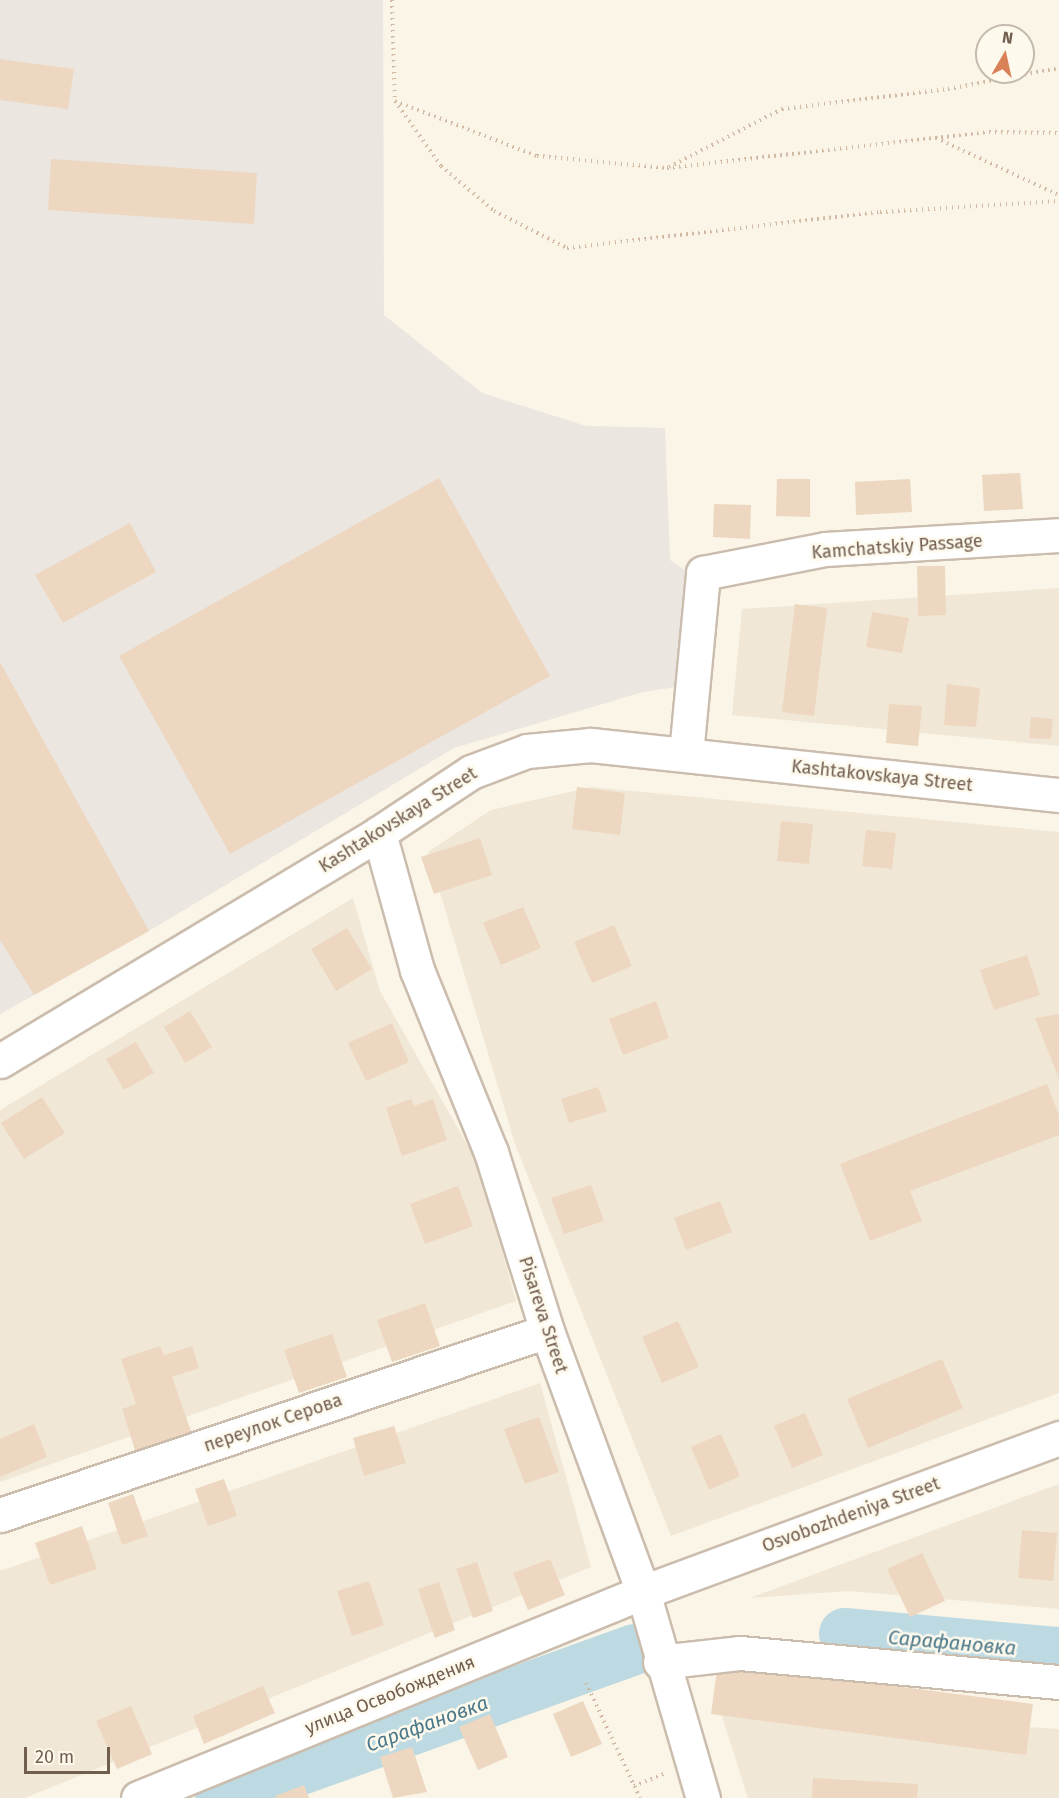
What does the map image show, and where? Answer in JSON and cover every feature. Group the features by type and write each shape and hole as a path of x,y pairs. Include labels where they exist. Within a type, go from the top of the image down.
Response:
{"street":[{"name":"Kamchatskiy Passage","path":"686,754 703,573 825,549 1059,535"},
{"name":"Kashtakovskaya Street","path":"0,1061 379,833 471,772 527,751 591,744 1059,795"},
{"name":"Pisareva Street","path":"379,833 417,970 491,1152 547,1331 643,1592 660,1662 704,1798"},
{"name":"переулок Серова","path":"0,1515 547,1331"},
{"name":"Osvobozhdeniya Street","path":"643,1592 1059,1438"},
{"name":"улица Освобождения","path":"138,1798 643,1592"},
{"path":"660,1662 740,1653 1059,1682"}],"path":[{"path":"392,0 395,101 441,166 494,212 567,248 880,212 1059,201"},
{"path":"668,168 782,109 948,89 1059,68"},
{"path":"395,101 537,156 668,168 989,132 1059,133"},
{"path":"936,138 1059,195"},
{"path":"586,1683 640,1798"}],"shaded area":[{"path":"0,0 383,0 384,315 482,393 586,426 665,428 670,560 689,573 683,686 643,692 454,748 149,931 0,1014"},
{"path":"1059,588 1059,746 732,715 742,609"},
{"path":"591,787 1059,832 1059,1393 671,1536 515,1144 428,852 491,810"},
{"path":"353,898 380,991 477,1162 516,1301 0,1482 0,1110"},
{"path":"540,1383 591,1567 25,1798 0,1798 0,1571"},
{"path":"1059,1484 1059,1609 848,1591 750,1598"},
{"path":"719,1707 1059,1729 1059,1798 748,1798"}],"building":[{"path":"0,59 74,69 68,109 0,100"},
{"path":"51,159 257,173 254,224 48,210"},
{"path":"1020,473 1023,509 984,511 982,475"},
{"path":"439,478 550,676 230,854 119,656"},
{"path":"777,479 810,479 810,517 776,516"},
{"path":"910,479 912,512 856,515 855,482"},
{"path":"714,504 751,505 750,539 713,537"},
{"path":"130,523 156,572 63,623 35,575"},
{"path":"917,566 945,566 946,615 918,616"},
{"path":"795,604 827,608 814,716 782,712"},
{"path":"872,612 909,618 902,653 866,647"},
{"path":"0,662 149,931 34,995 0,940"},
{"path":"947,684 980,688 976,727 944,725"},
{"path":"889,704 922,706 918,746 886,743"},
{"path":"1031,717 1053,719 1051,739 1029,738"},
{"path":"577,787 625,793 620,835 572,829"},
{"path":"781,821 813,824 809,864 777,861"},
{"path":"866,830 896,833 892,869 862,866"},
{"path":"480,838 492,875 434,894 421,857"},
{"path":"523,907 541,948 501,965 483,923"},
{"path":"614,925 632,966 592,983 574,942"},
{"path":"347,928 372,969 336,991 311,949"},
{"path":"1027,955 1040,995 994,1010 980,970"},
{"path":"656,1001 669,1038 623,1055 609,1019"},
{"path":"190,1011 212,1047 185,1063 164,1027"},
{"path":"1059,1014 1059,1079 1035,1018"},
{"path":"392,1023 409,1062 366,1081 348,1043"},
{"path":"136,1042 154,1073 124,1090 106,1059"},
{"path":"1047,1084 1059,1115 1059,1135 910,1191 922,1221 870,1241 840,1164"},
{"path":"598,1087 607,1111 569,1123 561,1099"},
{"path":"42,1097 65,1133 24,1159 1,1123"},
{"path":"411,1099 414,1106 433,1099 447,1140 402,1156 386,1108"},
{"path":"591,1185 604,1221 564,1234 551,1198"},
{"path":"458,1186 473,1226 425,1244 410,1204"},
{"path":"720,1201 732,1232 686,1250 674,1218"},
{"path":"425,1303 440,1346 392,1362 377,1320"},
{"path":"678,1321 699,1367 662,1383 642,1337"},
{"path":"332,1334 347,1377 299,1393 284,1350"},
{"path":"160,1346 164,1355 192,1346 199,1368 172,1377 192,1434 136,1453 122,1409 136,1404 121,1359"},
{"path":"942,1359 963,1408 868,1448 847,1399"},
{"path":"805,1413 823,1455 792,1468 774,1426"},
{"path":"539,1417 559,1472 525,1484 504,1429"},
{"path":"34,1424 47,1457 0,1477 0,1439"},
{"path":"394,1426 406,1463 364,1476 353,1438"},
{"path":"721,1434 740,1476 709,1490 691,1447"},
{"path":"224,1479 237,1516 208,1526 195,1489"},
{"path":"133,1494 148,1536 122,1545 108,1503"},
{"path":"82,1526 97,1569 50,1585 35,1543"},
{"path":"1022,1530 1057,1533 1053,1581 1018,1578"},
{"path":"922,1553 945,1601 910,1617 887,1569"},
{"path":"550,1559 565,1595 528,1610 513,1573"},
{"path":"477,1562 493,1611 473,1618 456,1569"},
{"path":"369,1581 384,1625 352,1636 337,1591"},
{"path":"439,1582 455,1630 435,1638 418,1589"},
{"path":"718,1663 1033,1704 1026,1755 711,1714"},
{"path":"263,1686 275,1713 204,1744 193,1716"},
{"path":"583,1701 602,1744 571,1757 553,1714"},
{"path":"131,1706 152,1754 117,1769 96,1721"},
{"path":"490,1714 508,1757 478,1770 459,1727"},
{"path":"412,1747 427,1792 393,1798 380,1757"},
{"path":"813,1778 918,1784 917,1798 812,1798"},
{"path":"304,1785 309,1798 276,1798 275,1796"}],"waterway":[{"name":"Сарафановка","path":"844,1633 1059,1652"},
{"name":"Сарафановка","path":"220,1798 634,1649"}]}
